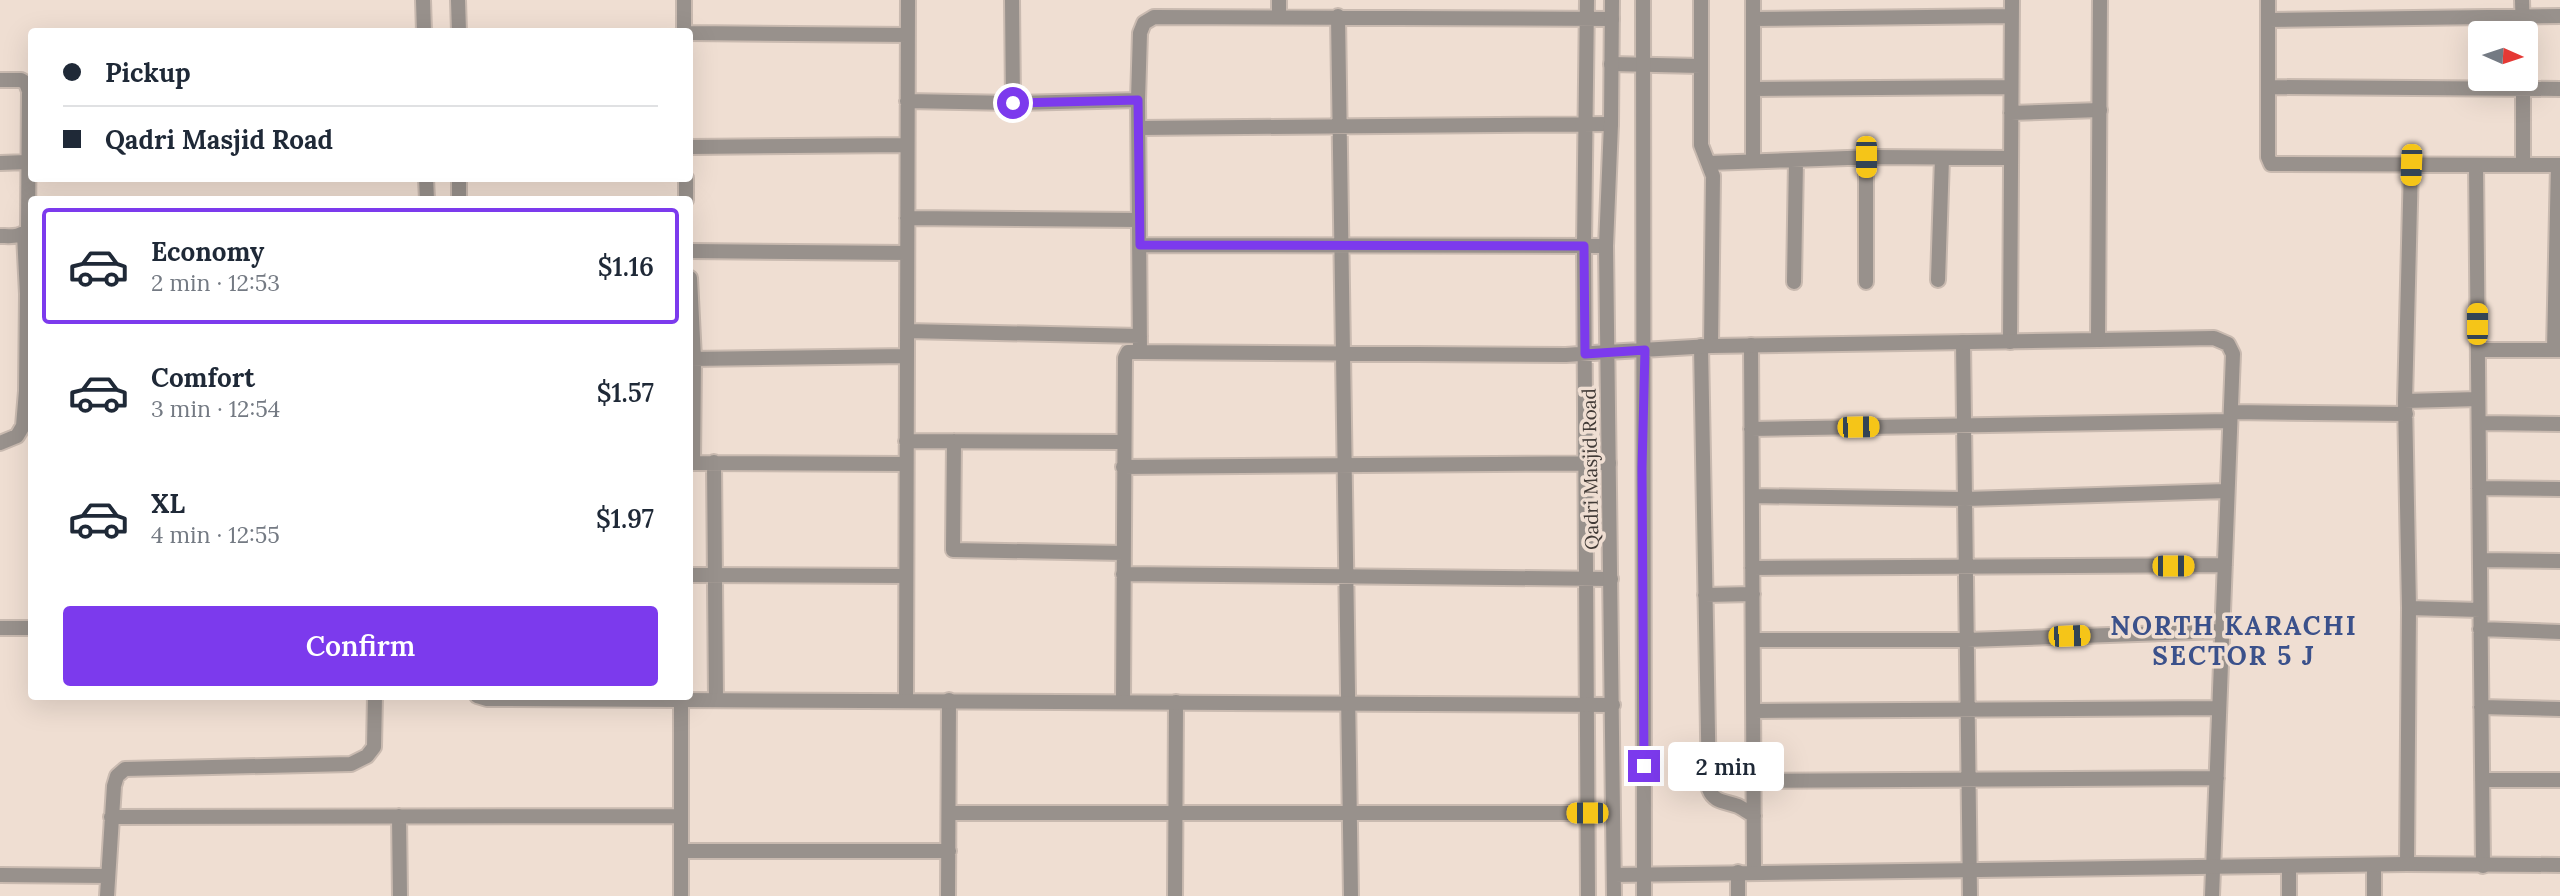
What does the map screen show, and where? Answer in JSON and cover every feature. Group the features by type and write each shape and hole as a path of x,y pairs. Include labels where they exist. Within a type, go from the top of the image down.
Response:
{"street":[{"path":"423,0 424,28"},
{"path":"458,0 459,28"},
{"path":"684,0 684,28"},
{"path":"905,700 908,0"},
{"path":"1012,0 1013,103"},
{"path":"1279,0 1279,17"},
{"path":"1587,0 1584,246 1588,896"},
{"name":"Qadri Masjid Road","path":"1612,0 1606,246 1614,896"},
{"path":"1643,0 1644,896"},
{"path":"1701,0 1701,145 1713,176 1706,346 1705,595 1709,789 1711,796 1719,801 1736,805 1754,816"},
{"path":"1753,0 1753,161"},
{"path":"2010,342 2012,0"},
{"path":"2098,340 2100,0"},
{"path":"2268,0 2268,157 2271,164 2559,165 2557,350 2478,350"},
{"path":"2522,0 2523,21"},
{"path":"1338,16 1351,896"},
{"path":"1753,19 2011,16"},
{"path":"2268,20 2560,16"},
{"path":"1140,352 1138,100 1140,33 1144,23 1154,17 1612,19"},
{"path":"693,33 908,36"},
{"path":"1611,64 1701,66"},
{"path":"0,80 21,80 28,88"},
{"path":"2268,87 2468,85"},
{"path":"2538,86 2560,89"},
{"path":"1753,89 2011,87"},
{"path":"2523,91 2523,165"},
{"path":"907,100 1013,103 1138,100"},
{"path":"2011,113 2100,110"},
{"path":"1139,128 1611,124"},
{"path":"693,147 907,145"},
{"path":"1709,163 1866,157 2011,158"},
{"path":"1866,157 1866,282"},
{"path":"1938,280 1942,158"},
{"path":"1794,282 1796,160"},
{"path":"0,163 28,162 28,229 24,234 27,294 23,426 17,436 0,443"},
{"path":"2407,864 2409,608 2406,408 2411,165"},
{"path":"2476,165 2483,866"},
{"path":"907,218 1139,220"},
{"path":"0,236 24,234"},
{"path":"1140,245 1606,246"},
{"path":"693,251 907,253"},
{"path":"907,331 1140,337"},
{"path":"1123,701 1123,442 1125,358 1128,352 1585,354 1706,346 2214,338 2228,344 2233,354 2212,896"},
{"path":"1964,342 1970,896"},
{"path":"1751,345 1754,872"},
{"path":"693,359 907,356"},
{"path":"1751,429 2230,417 2406,408 2478,399"},
{"path":"2480,423 2560,424"},
{"path":"906,441 1123,442"},
{"path":"954,441 953,550 1123,553"},
{"path":"714,462 716,700"},
{"path":"693,463 906,464"},
{"path":"1123,467 1609,463"},
{"path":"2479,488 2560,489"},
{"path":"1752,496 1965,499 2228,491"},
{"path":"2480,559 2560,561"},
{"path":"1752,568 2225,565"},
{"path":"1123,574 1611,579"},
{"path":"693,575 906,576"},
{"path":"1705,595 1753,594"},
{"path":"2409,608 2480,610"},
{"path":"0,628 28,628"},
{"path":"2480,629 2560,632"},
{"path":"1753,640 1967,640 2222,631"},
{"path":"693,699 1613,705"},
{"path":"107,896 111,817 117,776 125,769 351,764 367,757 374,747 376,700"},
{"path":"681,700 681,896"},
{"path":"948,896 949,700"},
{"path":"1175,896 1176,702"},
{"path":"2482,707 2560,709"},
{"path":"1754,711 2219,708"},
{"path":"1754,781 2217,778"},
{"path":"2482,780 2560,780"},
{"path":"949,813 1612,813"},
{"path":"399,816 400,896"},
{"path":"111,817 681,816"},
{"path":"681,851 948,850"},
{"path":"1614,875 2407,864 2560,865"},
{"path":"2374,866 2374,896"},
{"path":"2289,867 2289,896"},
{"path":"1738,872 1738,896"},
{"path":"0,875 108,876"}],"district":[{"name":"NORTH KARACHI SECTOR 5 J","path":"2234,641"}],"route":[{"path":"1013,103 1138,100 1140,245 1584,246 1585,354 1645,350 1642,468 1644,766"}]}
